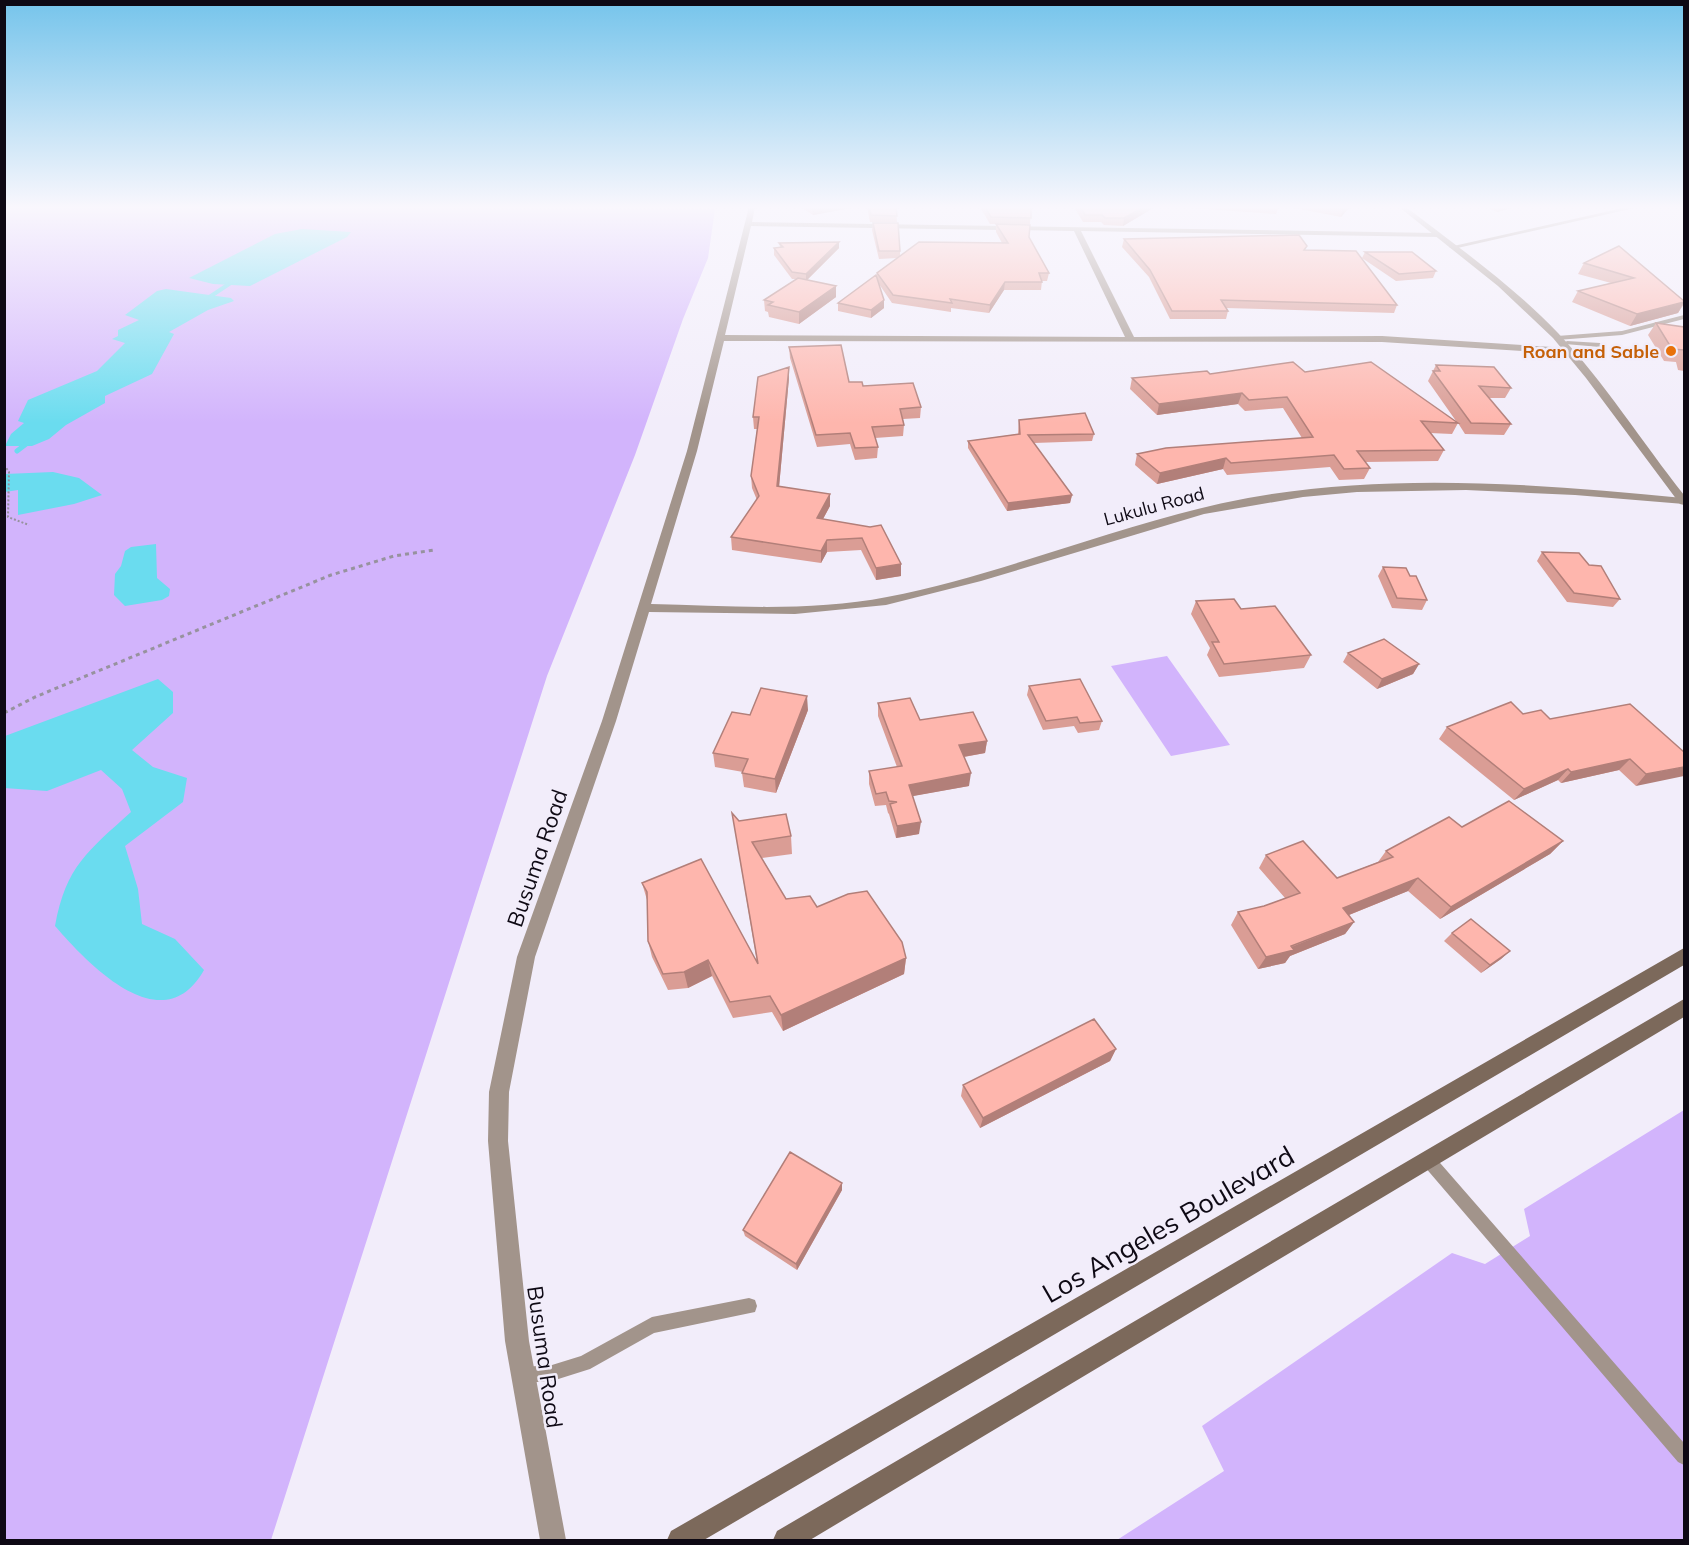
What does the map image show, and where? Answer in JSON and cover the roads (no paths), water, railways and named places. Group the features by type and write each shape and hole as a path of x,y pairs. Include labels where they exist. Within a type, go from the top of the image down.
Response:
{"main road":[{"name":"Los Angeles Boulevard","path":"680,1540 1684,956"},
{"path":"786,1540 1429,1161 1684,1007"}],"street":[{"name":"Busuma Road","path":"553,1540 517,1341 501,1176 499,1092 526,957 609,721 692,452 735,279"},
{"path":"1101,279 1131,340"},
{"path":"1490,279 1559,340 1625,420 1684,502"},
{"path":"721,338 1383,339 1568,351"},
{"name":"Lukulu Road","path":"642,608 809,608 885,601 937,589 1172,518 1248,501 1327,491 1401,487 1526,489 1684,502"}],"lane":[{"path":"1559,340 1622,333 1684,316"},
{"path":"1559,340 1600,345"},
{"path":"1429,1161 1684,1456"},
{"path":"523,1375 552,1373 584,1363 652,1325 749,1306"}],"water":[{"path":"193,279 264,279 250,286 213,284"},
{"path":"166,289 231,298 234,301 208,310 169,332 174,334 152,374 105,396 105,403 66,425 49,439 32,446 5,446 11,434 24,423 18,421 28,400 97,371 125,343 112,339 118,336 118,330 139,320 125,315 157,291"},
{"path":"53,472 79,478 102,495 74,504 18,515 18,490 5,492 5,474"},
{"path":"156,544 157,578 170,589 169,596 162,600 125,606 114,595 115,574 121,566 125,551 131,547"},
{"path":"158,679 173,692 173,713 132,750 153,767 187,778 183,802 125,846 138,889 142,924 175,939 204,970 187,991 168,999 148,998 127,990 87,960 55,926 65,888 81,861 131,812 122,789 101,770 47,791 4,788 5,736"}],"waterway":[{"path":"205,300 235,280"},
{"path":"17,451 30,441"}],"place":[{"name":"Roan and Sable","path":"1671,351"}]}
